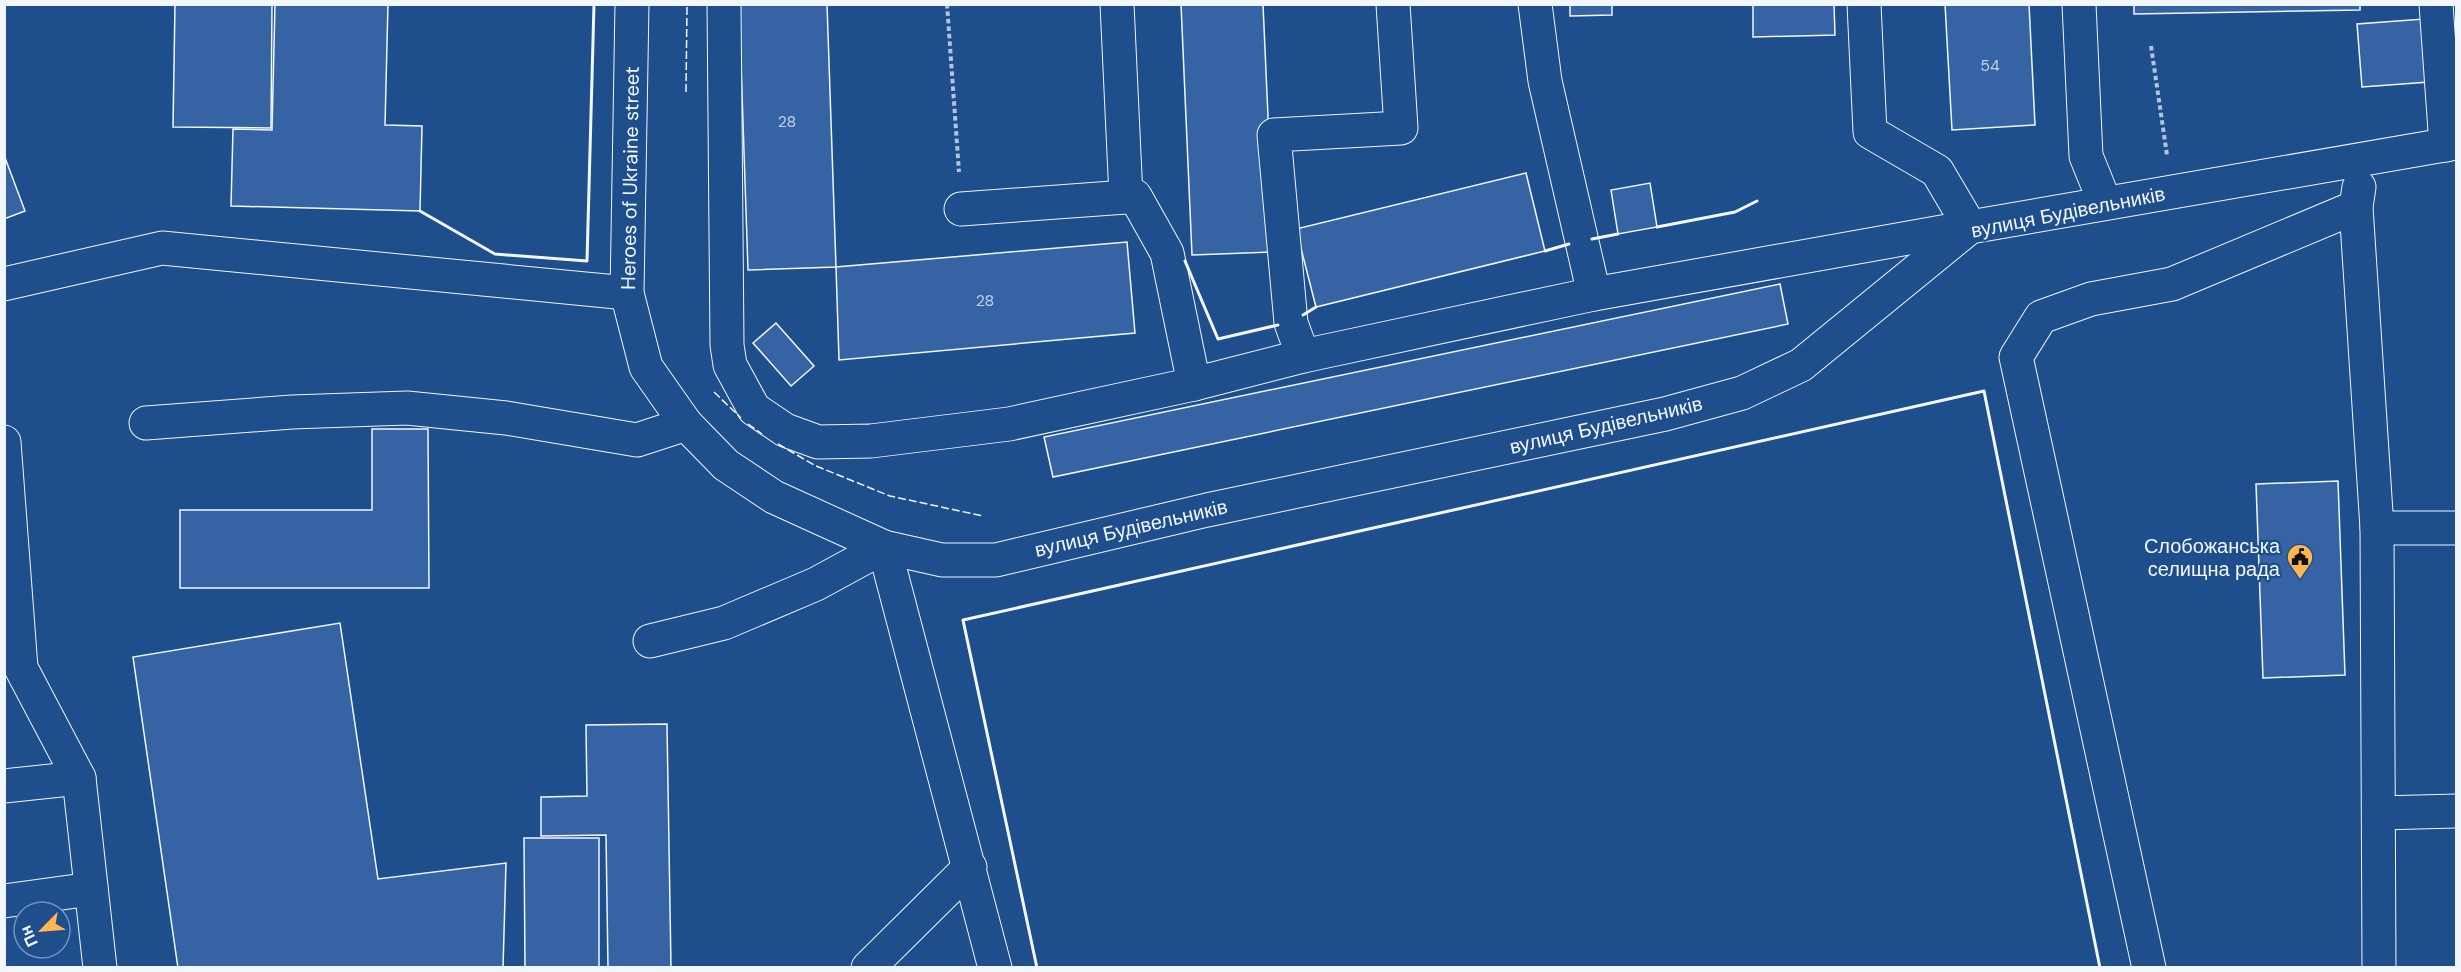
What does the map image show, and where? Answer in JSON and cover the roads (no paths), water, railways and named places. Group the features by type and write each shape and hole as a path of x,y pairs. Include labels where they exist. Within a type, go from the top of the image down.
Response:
{"street":[{"name":"Heroes of Ukraine street","path":"632,4 627,293 646,367 686,424 726,465"},
{"path":"724,4 727,345 730,365 754,409 785,430 818,442 871,441 1009,424 1194,384 1303,356 1594,294 1970,227 1937,171 1870,132 1864,4"},
{"path":"1117,4 1126,197"},
{"path":"1303,356 1291,323 1274,135 1401,128 1393,4"},
{"path":"1535,4 1545,81 1594,294"},
{"path":"2079,4 2086,156 2105,202"},
{"path":"2436,4 2451,144"},
{"name":"вулиця Будівельників","path":"726,465 774,497 884,547 942,560 996,560 1207,510 1665,414 1742,393 1801,365 1970,227 2451,144"},
{"path":"2364,160 2356,207 2377,528 2379,968"},
{"path":"961,209 1136,196 1167,253 1194,384"},
{"path":"2149,968 2016,357 2041,317 2091,299 2172,284 2356,207"},
{"path":"4,284 162,248 627,293"},
{"path":"146,423 292,412 407,408 506,418 637,440 686,424"},
{"path":"4,442 13,669 79,777 100,968"},
{"path":"2377,528 2457,528"},
{"path":"650,642 724,623 816,584 884,547 995,968"},
{"path":"4,786 79,777"},
{"path":"2379,813 2457,811"},
{"path":"868,968 970,867"},
{"path":"4,901 91,889"}],"place":[{"name":"Слобожанська селищна рада","path":"2300,580"}]}
